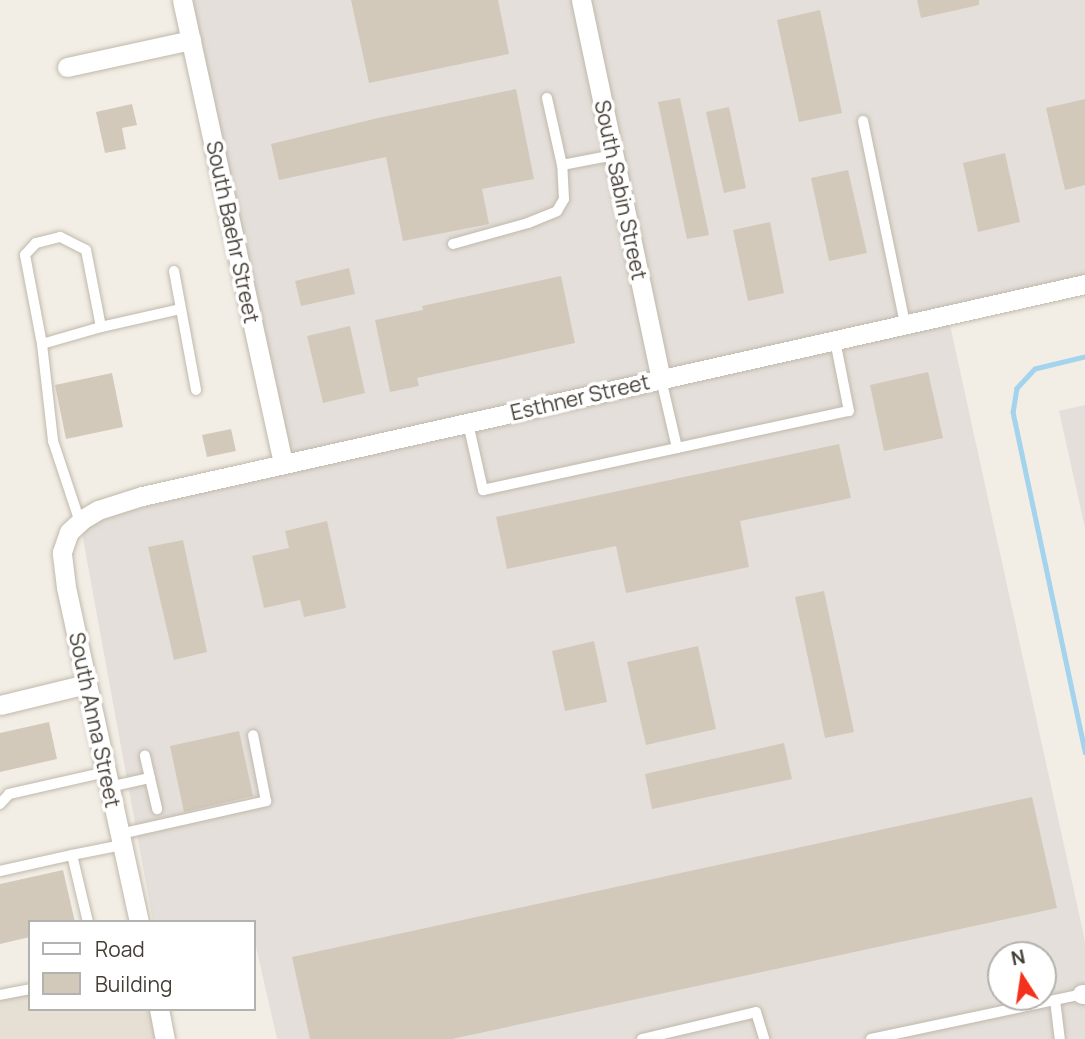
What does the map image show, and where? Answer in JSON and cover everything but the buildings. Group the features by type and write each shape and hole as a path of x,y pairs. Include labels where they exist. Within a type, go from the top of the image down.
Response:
{"street":[{"name":"South Baehr Street","path":"182,0 284,464"},
{"name":"South Sabin Street","path":"581,0 661,379"},
{"path":"66,67 191,40"},
{"name":"Esthner Street","path":"80,522 98,510 142,496 1085,284"},
{"name":"South Anna Street","path":"80,522 69,532 62,552 66,587 139,920"},
{"path":"0,705 86,684"},
{"path":"159,1011 164,1039"}],"lane":[{"path":"453,244 527,223 557,211 564,199 562,165 547,99"},
{"path":"863,121 905,324"},
{"path":"562,165 614,155"},
{"path":"80,522 53,441 41,344 25,255 36,243 60,237 86,250 101,327"},
{"path":"174,271 196,390"},
{"path":"41,344 180,309"},
{"path":"468,422 483,490 849,411 835,340"},
{"path":"661,379 677,448"},
{"path":"0,871 72,855 121,839 266,801 253,735"},
{"path":"145,756 157,809"},
{"path":"0,804 9,794 107,780 150,778"},
{"path":"72,855 88,920"},
{"path":"0,995 28,989"},
{"path":"1057,1000 1083,994"},
{"path":"871,1039 1003,1011"},
{"path":"1056,1011 1060,1039"},
{"path":"642,1039 756,1012 764,1039"}],"shaded area":[{"path":"184,0 1085,0 1085,284 948,316 1085,941 1085,1039 277,1039 256,947 256,920 153,920 80,522 855,337 283,464"},
{"path":"1085,405 1085,528 1059,411"},
{"path":"28,990 28,1011 157,1011 163,1039 0,1039 0,996"}],"waterway":[{"path":"1085,357 1035,369 1017,388 1013,412 1085,752"}]}
